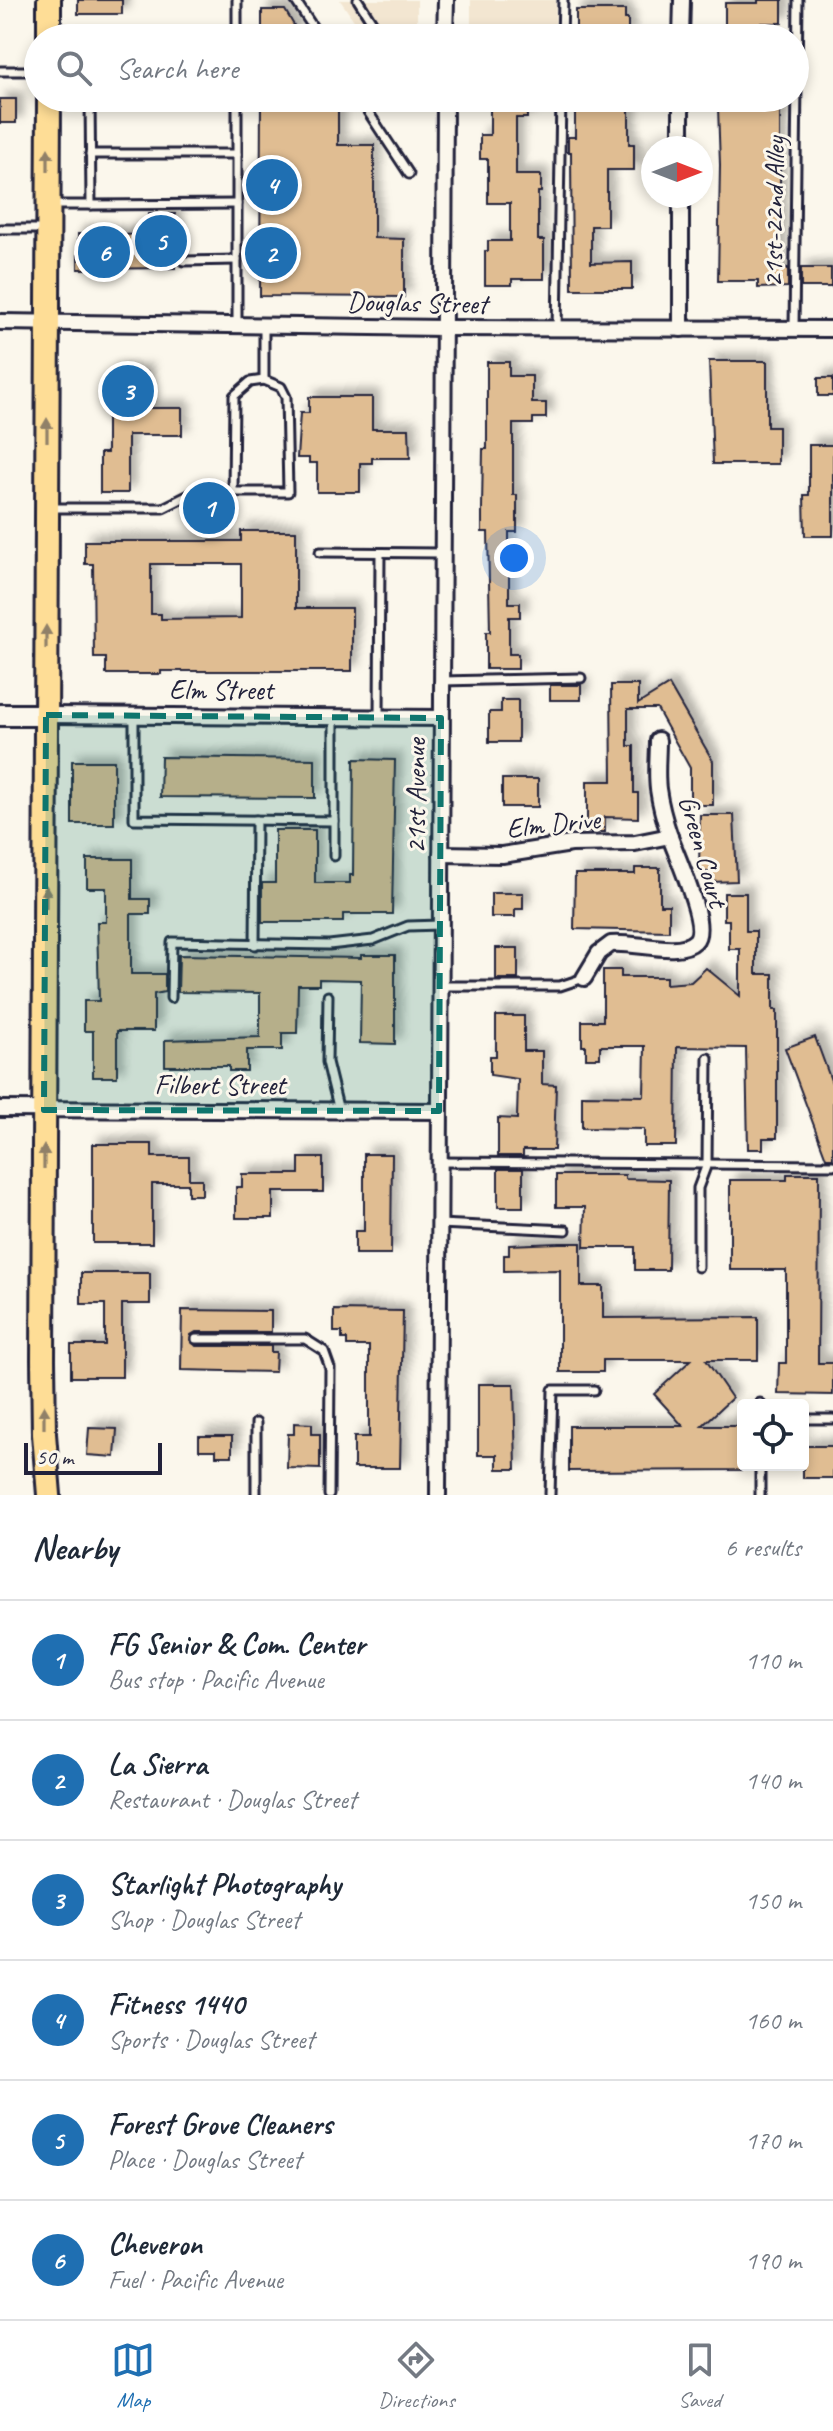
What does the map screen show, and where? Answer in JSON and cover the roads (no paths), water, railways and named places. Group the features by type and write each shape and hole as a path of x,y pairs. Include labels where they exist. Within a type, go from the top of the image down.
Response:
{"main road":[{"path":"49,0 49,24"},
{"path":"49,112 44,1404 49,1495"}],"street":[{"path":"445,24 446,0"},
{"path":"681,24 682,0"},
{"name":"21st Avenue","path":"438,1495 445,112"},
{"path":"681,112 681,136"},
{"path":"681,208 681,329"},
{"name":"Douglas Street","path":"0,322 833,329"},
{"name":"Elm Street","path":"0,715 441,718"},
{"name":"Green Court","path":"584,978 599,953 611,944 685,947 697,940 699,934 698,917 670,836 658,788 658,740"},
{"name":"Elm Drive","path":"441,854 502,855 571,844 635,843 670,836"},
{"name":"Filbert Street","path":"0,1109 439,1111"}],"lane":[{"path":"237,0 237,24"},
{"path":"295,0 311,24"},
{"path":"358,0 373,24"},
{"path":"562,24 563,0"},
{"name":"21st-22nd Alley","path":"798,0 798,24"},
{"path":"0,71 24,71"},
{"path":"90,112 91,205"},
{"path":"237,112 237,325"},
{"path":"368,112 409,174"},
{"path":"557,329 561,112"},
{"name":"21st-22nd Alley","path":"794,329 797,112"},
{"path":"90,154 237,154"},
{"path":"48,205 237,204"},
{"path":"0,229 48,229"},
{"path":"184,261 237,260"},
{"path":"264,326 264,380"},
{"path":"47,508 163,508 191,494 288,492 289,413 286,397 281,387 264,380 250,382 234,396 233,492"},
{"path":"320,552 442,553"},
{"path":"379,718 380,553"},
{"path":"442,681 581,678"},
{"path":"134,716 134,819 334,821"},
{"path":"334,718 334,856"},
{"path":"255,945 256,820"},
{"path":"171,998 172,942 255,945 354,943 373,940 408,926 440,925"},
{"path":"440,986 560,986 584,978"},
{"path":"328,996 327,1062 339,1111"},
{"path":"698,1267 698,1188 707,1164 708,1058"},
{"path":"439,1162 833,1165"},
{"path":"439,1224 566,1230"},
{"path":"196,1339 305,1339 324,1351 330,1368 329,1495"},
{"path":"550,1495 553,1390 594,1390"},
{"path":"809,1419 833,1419"},
{"path":"256,1423 256,1495"},
{"path":"760,1471 760,1495"}],"place":[{"name":"Fitness 1440","path":"272,185"},
{"name":"Forest Grove Cleaners","path":"161,241"},
{"name":"Cheveron","path":"104,252"},
{"name":"La Sierra","path":"271,253"},
{"name":"Starlight Photography","path":"128,391"},
{"name":"FG Senior & Com. Center","path":"209,508"}]}
